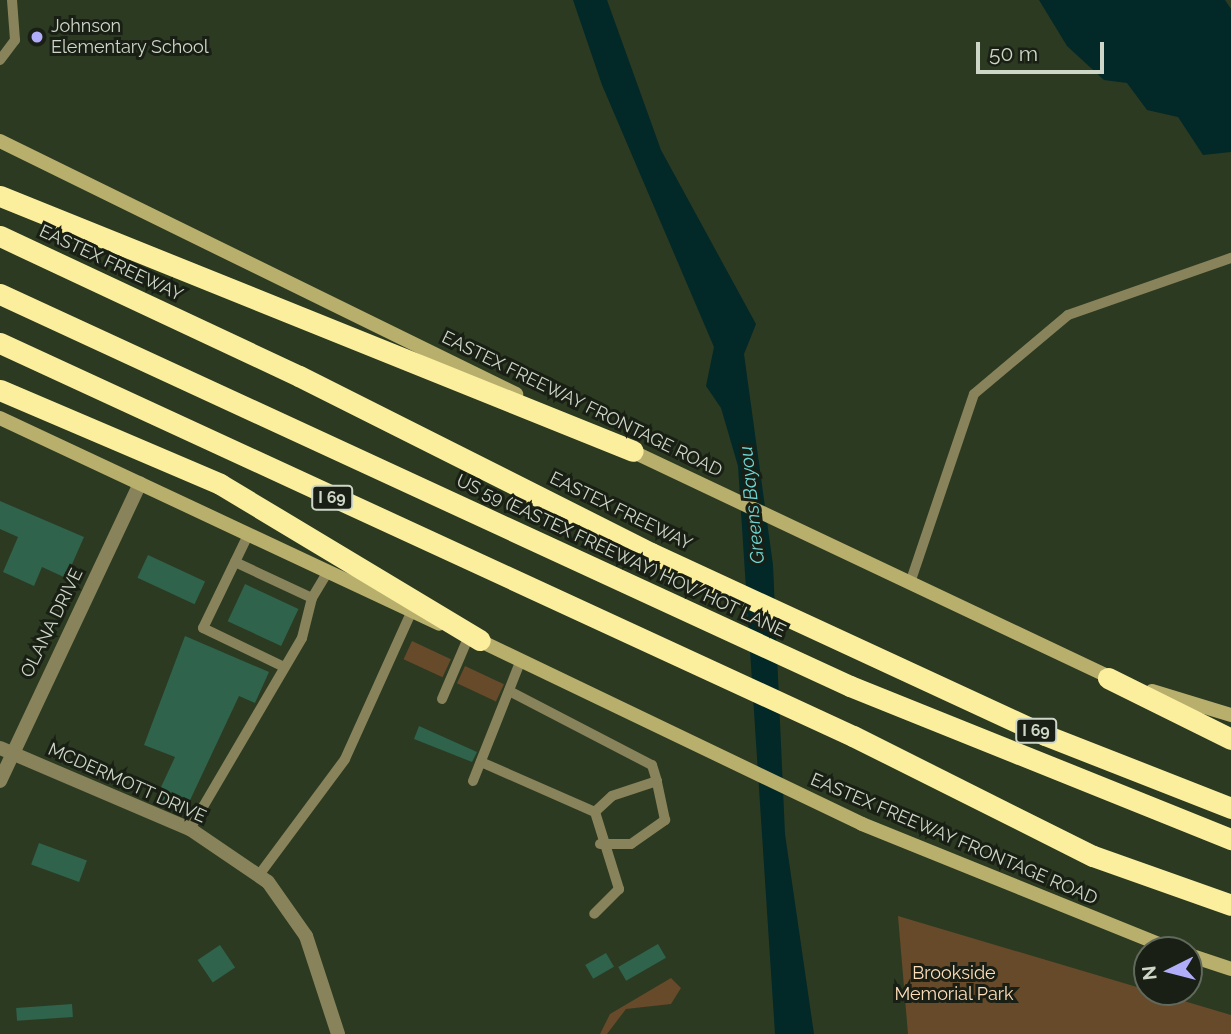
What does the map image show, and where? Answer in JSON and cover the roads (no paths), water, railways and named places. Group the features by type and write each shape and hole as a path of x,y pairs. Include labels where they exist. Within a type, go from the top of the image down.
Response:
{"highway":[{"path":"0,197 633,451"},
{"name":"EASTEX FREEWAY","path":"0,236 299,376 651,553 1045,735 1231,808"},
{"name":"US 59 (EASTEX FREEWAY) HOV/HOT LANE","path":"0,294 850,686 1231,839"},
{"name":"I 69","path":"0,343 664,653 853,736 1093,856 1231,905"},
{"path":"0,390 220,484 475,638"},
{"path":"1108,678 1231,739"}],"main road":[{"path":"0,136 21,151"},
{"name":"EASTEX FREEWAY FRONTAGE ROAD","path":"0,141 829,546 911,580 1108,678 1231,715"},
{"name":"EASTEX FREEWAY FRONTAGE ROAD","path":"0,418 411,613 475,638 675,737 862,824 1139,936"},
{"path":"1203,959 1231,968"}],"street":[{"name":"OLANA DRIVE","path":"0,780 5,751 140,483"},
{"name":"MCDERMOTT DRIVE","path":"5,751 190,829 259,875 306,936 338,1034"}],"lane":[{"path":"0,60 15,40 12,0"},
{"path":"911,580 974,394 1068,316 1231,258"},
{"path":"248,534 203,628 285,667"},
{"path":"234,562 312,598"},
{"path":"190,829 302,638 312,598 327,573"},
{"path":"259,875 345,759 411,613"},
{"path":"442,699 475,638"},
{"path":"473,781 521,660"},
{"path":"509,691 652,765 665,820 631,844 600,844"},
{"path":"481,762 595,812"},
{"path":"595,812 612,796 657,781"},
{"path":"594,914 618,889 600,844 595,812"}],"water":[{"name":"Greens Bayou","path":"573,0 607,0 661,150 756,324 744,354 773,565 785,834 814,1034 775,1034 738,466 721,408 706,386 714,347 602,85"},
{"path":"1039,0 1225,0 1231,9 1231,152 1203,155 1178,117 1147,110 1127,83 1104,80 1067,46"}],"place":[{"name":"Johnson Elementary School","path":"37,37"}],"park label":[{"name":"Brookside Memorial Park","path":"954,984"}]}
